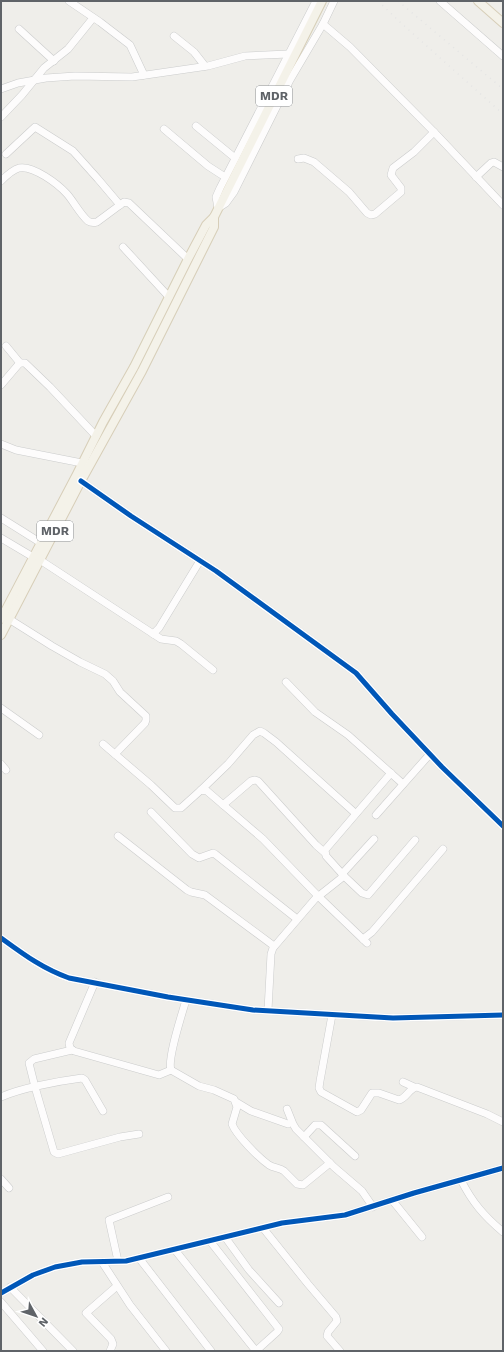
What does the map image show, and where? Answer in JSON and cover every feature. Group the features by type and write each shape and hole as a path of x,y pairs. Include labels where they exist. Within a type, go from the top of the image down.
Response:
{"main road":[{"name":"MDR","path":"36,559 41,543 109,410 134,367 188,258 206,225 214,217 226,190 322,1"},
{"path":"478,1 501,18"},
{"name":"MDR","path":"1,635 5,619 36,559 91,464 142,371 214,227 214,217"}],"street":[{"path":"69,1 130,45 144,75"},
{"path":"316,1 225,177 216,197 218,208 226,203 234,192 290,80 324,24 334,1"},
{"path":"440,1 503,56"},
{"path":"1,117 22,95 44,68 68,49 93,18"},
{"path":"324,24 350,47 434,132 503,205"},
{"path":"19,29 54,61"},
{"path":"174,36 194,52 205,66"},
{"path":"1,89 18,83 35,80 75,76 122,78 205,66 245,56 288,54"},
{"path":"196,126 235,158"},
{"path":"6,154 35,127 73,151 120,205"},
{"path":"164,129 208,166 225,177"},
{"path":"298,159 304,158 314,162 349,192 366,213 371,215 375,214 401,192 401,188 391,175 393,168 414,152 434,132"},
{"path":"476,177 494,162 503,167"},
{"path":"1,180 11,172 20,168 25,168 39,173 62,189 91,222 97,222 126,202 131,204 188,258"},
{"path":"122,247 169,297"},
{"path":"6,346 20,363 25,363 30,367 96,436"},
{"path":"1,385 20,363"},
{"path":"1,444 16,450 91,464"},
{"path":"81,481 131,516 188,551 223,575 351,669 430,754 503,826"},
{"path":"1,518 41,543"},
{"path":"1,538 161,639 176,641 213,670"},
{"path":"153,634 159,628 198,564"},
{"path":"5,619 80,662 105,674 113,681 120,692 146,716 145,723 115,754"},
{"path":"286,682 315,712 348,735 403,784"},
{"path":"1,708 39,735"},
{"path":"103,744 151,785 175,808 180,808 202,790 237,755 253,735 260,731 276,742 356,813"},
{"path":"376,815 430,754"},
{"path":"324,852 327,846 390,773"},
{"path":"224,805 251,782 255,780 258,781 324,852 343,875 362,893 368,895 415,840"},
{"path":"202,790 207,791 263,839 318,896 365,941 443,849"},
{"path":"151,812 192,854 199,858 216,854 296,919"},
{"path":"118,836 187,890 205,895 274,946"},
{"path":"268,1010 271,954 274,946 296,919 318,896 343,875 374,839"},
{"path":"1,938 27,957 49,970 69,978 186,1000 253,1010 393,1018 503,1015"},
{"path":"72,1050 69,1043 95,982"},
{"path":"171,1070 170,1067 172,1056 186,1000"},
{"path":"332,1015 320,1081 320,1092 358,1112 362,1110 372,1093 379,1093 399,1100 405,1097 414,1087"},
{"path":"139,1134 93,1144 63,1153 56,1153 53,1150 29,1063 31,1060 72,1050 159,1075 171,1070"},
{"path":"171,1070 199,1086 231,1097 236,1102 251,1111 288,1124"},
{"path":"1,1097 35,1087 84,1078 103,1111"},
{"path":"403,1082 452,1100 503,1122"},
{"path":"236,1102 237,1107 232,1124 236,1130 253,1151 267,1164 284,1171 297,1184 303,1185 330,1163"},
{"path":"287,1109 293,1124 304,1137 330,1163 362,1191 373,1207"},
{"path":"304,1137 315,1125 321,1125 355,1156"},
{"path":"73,1351 4,1289 33,1275 55,1267 82,1262 118,1261 139,1258 282,1223 345,1215 503,1168"},
{"path":"1,1179 9,1188"},
{"path":"461,1180 475,1204 486,1217 503,1232"},
{"path":"118,1261 109,1220 168,1197"},
{"path":"392,1200 422,1237"},
{"path":"263,1228 336,1317 337,1321 328,1332 327,1336 340,1351"},
{"path":"225,1237 249,1270 279,1303"},
{"path":"175,1250 256,1351 279,1329 210,1241"},
{"path":"139,1258 211,1351"},
{"path":"102,1262 130,1305 166,1351"},
{"path":"110,1351 113,1344 111,1339 86,1313 117,1286"},
{"path":"1,1302 43,1351"}],"railway":[{"path":"378,1 503,114"},
{"path":"398,1 503,89"}],"cycle path":[{"path":"81,481 131,516 216,571 356,673 442,767 503,826"},
{"path":"1,938 42,966 69,978 168,997 253,1010 393,1018 503,1015"},
{"path":"1,1293 33,1275 55,1267 82,1262 126,1261 282,1223 345,1215 414,1193 503,1168"}]}
